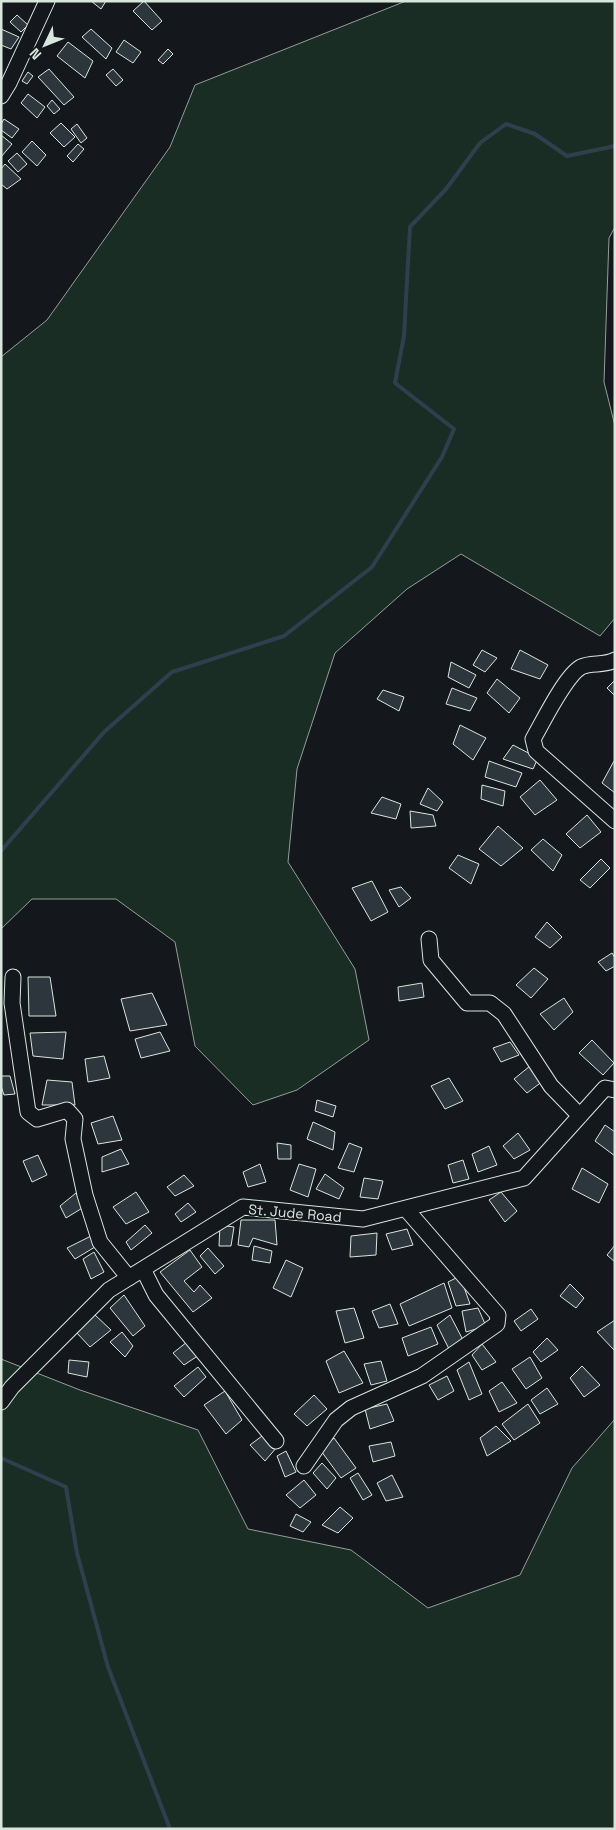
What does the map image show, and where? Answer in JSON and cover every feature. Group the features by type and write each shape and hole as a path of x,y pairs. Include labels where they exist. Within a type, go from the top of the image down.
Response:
{"street":[{"path":"1,96 9,83 47,1"},
{"path":"615,660 609,664 583,666 572,673 533,739 536,751 615,821"},
{"path":"429,939 431,960 467,1002 490,1002 504,1014 551,1086 580,1116"},
{"path":"13,977 12,1003 28,1112 37,1118 67,1110 75,1119 74,1139 85,1195 100,1242 129,1278"},
{"name":"St. Jude Road","path":"1,1402 12,1387 109,1290 243,1207 363,1219 524,1178 605,1088 615,1090"},
{"path":"304,1466 336,1420 351,1408 422,1376 497,1324 498,1315 406,1209"},
{"path":"143,1269 156,1295 276,1441"}],"green space":[{"path":"406,1 615,1 615,227 609,238 604,382 615,426 615,618 600,636 461,554 407,589 335,653 297,769 288,862 355,969 369,1040 297,1090 253,1105 195,1046 175,942 116,899 32,899 1,929 1,357 47,320 170,147 195,85"},
{"path":"1,1359 80,1390 198,1430 248,1529 351,1550 428,1608 520,1575 572,1468 615,1419 615,1829 1,1829"}],"building":[{"path":"91,1 106,1 101,9"},
{"path":"144,1 162,21 152,30 133,11"},
{"path":"17,15 28,25 21,32 10,22"},
{"path":"1,29 19,37 11,49 1,45"},
{"path":"91,29 112,48 106,59 82,37"},
{"path":"124,40 141,52 133,63 116,52"},
{"path":"68,42 93,61 85,78 57,56"},
{"path":"168,49 173,54 163,64 158,60"},
{"path":"49,69 74,97 64,105 38,77"},
{"path":"113,69 123,80 116,86 106,75"},
{"path":"28,72 33,76 27,84 22,81"},
{"path":"28,94 45,107 37,118 21,103"},
{"path":"52,100 60,109 54,114 47,106"},
{"path":"4,119 19,129 12,138 1,130 1,124"},
{"path":"61,123 75,137 64,147 50,133"},
{"path":"77,124 87,138 81,143 71,129"},
{"path":"1,135 12,144 1,157"},
{"path":"32,141 46,155 37,166 22,152"},
{"path":"78,144 84,149 73,162 67,156"},
{"path":"17,153 27,164 18,172 8,161"},
{"path":"5,164 21,179 7,189 1,184 1,169"},
{"path":"482,650 497,658 485,672 473,665"},
{"path":"520,650 548,665 540,679 511,669"},
{"path":"451,662 476,675 469,688 448,677"},
{"path":"497,679 520,698 509,713 487,693"},
{"path":"615,680 615,696 607,688"},
{"path":"452,688 477,698 470,711 446,704"},
{"path":"383,690 404,697 399,711 377,699"},
{"path":"460,725 486,738 473,760 453,744"},
{"path":"513,745 538,758 533,769 503,759"},
{"path":"489,761 522,773 516,787 485,777"},
{"path":"615,762 615,793 602,783"},
{"path":"540,780 557,800 535,815 520,797"},
{"path":"482,785 505,791 503,806 481,799"},
{"path":"428,788 443,802 437,811 420,804"},
{"path":"382,797 401,804 396,819 371,813"},
{"path":"410,811 433,815 436,826 411,828"},
{"path":"587,815 601,832 580,848 566,834"},
{"path":"498,826 523,848 501,866 479,849"},
{"path":"543,839 562,855 553,871 531,850"},
{"path":"458,855 479,864 471,884 449,868"},
{"path":"601,859 610,868 590,888 580,880"},
{"path":"372,881 388,912 371,921 352,888"},
{"path":"401,887 411,898 399,907 389,890"},
{"path":"547,922 562,937 550,948 535,937"},
{"path":"612,953 615,958 615,966 606,971 598,962"},
{"path":"534,968 548,979 531,998 516,985"},
{"path":"28,977 50,977 56,1016 29,1016"},
{"path":"422,983 424,997 399,1001 398,987"},
{"path":"152,993 167,1025 130,1031 121,999"},
{"path":"564,998 573,1012 554,1030 540,1014"},
{"path":"66,1032 63,1059 33,1056 30,1033"},
{"path":"160,1032 170,1051 141,1058 135,1039"},
{"path":"592,1040 614,1063 603,1075 579,1053"},
{"path":"510,1042 519,1055 501,1062 493,1048"},
{"path":"104,1056 110,1078 88,1082 85,1059"},
{"path":"530,1066 543,1081 527,1093 514,1079"},
{"path":"1,1076 10,1076 15,1094 4,1095 1,1086"},
{"path":"449,1078 463,1101 445,1109 431,1086"},
{"path":"47,1080 72,1082 75,1105 42,1105"},
{"path":"317,1100 336,1106 333,1117 315,1111"},
{"path":"113,1116 122,1140 98,1144 91,1123"},
{"path":"313,1122 335,1132 333,1150 307,1139"},
{"path":"605,1125 615,1132 615,1156 595,1141"},
{"path":"518,1133 530,1150 514,1159 503,1146"},
{"path":"277,1143 291,1145 291,1159 278,1159"},
{"path":"349,1143 362,1148 354,1172 338,1168"},
{"path":"489,1146 497,1165 478,1172 472,1154"},
{"path":"121,1149 129,1164 102,1172 102,1157"},
{"path":"38,1155 47,1175 32,1182 23,1161"},
{"path":"463,1160 469,1179 453,1183 448,1165"},
{"path":"260,1164 266,1182 248,1187 243,1172"},
{"path":"299,1164 316,1169 308,1197 290,1190"},
{"path":"582,1168 608,1184 599,1203 572,1189"},
{"path":"325,1174 344,1188 339,1199 316,1189"},
{"path":"184,1175 194,1186 175,1196 167,1187"},
{"path":"364,1178 383,1181 378,1199 360,1197"},
{"path":"136,1192 149,1212 126,1224 113,1207"},
{"path":"501,1192 517,1211 505,1222 489,1200"},
{"path":"76,1193 84,1207 66,1218 60,1206"},
{"path":"188,1203 196,1212 181,1222 175,1214"},
{"path":"241,1220 275,1220 277,1245 253,1238 249,1247 238,1245"},
{"path":"145,1225 152,1233 131,1250 126,1242"},
{"path":"220,1225 234,1227 231,1246 219,1246"},
{"path":"407,1229 413,1245 392,1250 386,1234"},
{"path":"377,1233 376,1255 350,1257 351,1236"},
{"path":"91,1236 95,1247 75,1259 67,1248"},
{"path":"615,1245 615,1262 607,1255"},
{"path":"254,1246 272,1251 270,1263 252,1260"},
{"path":"208,1248 224,1266 215,1274 200,1256"},
{"path":"190,1250 202,1267 184,1281 194,1292 200,1285 212,1298 193,1312 160,1272"},
{"path":"94,1252 104,1272 91,1279 83,1259"},
{"path":"286,1260 303,1268 291,1297 273,1288"},
{"path":"460,1276 470,1304 456,1306 448,1282"},
{"path":"444,1283 452,1308 409,1326 400,1304"},
{"path":"570,1284 584,1298 576,1308 560,1296"},
{"path":"124,1295 145,1326 133,1336 110,1308"},
{"path":"390,1304 398,1324 379,1328 372,1311"},
{"path":"354,1308 364,1338 345,1343 336,1311"},
{"path":"478,1308 486,1326 466,1332 462,1311"},
{"path":"531,1309 538,1319 521,1331 514,1321"},
{"path":"95,1315 111,1330 90,1347 76,1332"},
{"path":"450,1315 463,1340 449,1349 437,1325"},
{"path":"615,1320 615,1349 614,1350 597,1332"},
{"path":"431,1327 438,1344 408,1356 402,1338"},
{"path":"122,1332 133,1346 125,1357 110,1342"},
{"path":"547,1338 558,1350 541,1362 533,1352"},
{"path":"187,1342 199,1355 184,1365 173,1353"},
{"path":"482,1344 496,1362 482,1370 472,1355"},
{"path":"344,1351 363,1383 339,1393 326,1361"},
{"path":"530,1357 542,1378 526,1389 512,1369"},
{"path":"69,1360 89,1362 87,1377 68,1373"},
{"path":"381,1361 387,1381 371,1385 364,1364"},
{"path":"469,1362 482,1394 469,1400 457,1370"},
{"path":"582,1366 600,1385 584,1397 570,1378"},
{"path":"198,1367 206,1377 184,1397 174,1386"},
{"path":"447,1376 454,1391 438,1400 429,1385"},
{"path":"502,1382 517,1403 499,1412 489,1391"},
{"path":"547,1388 558,1404 540,1414 531,1400"},
{"path":"225,1391 242,1420 226,1434 204,1405"},
{"path":"314,1395 327,1409 307,1426 294,1414"},
{"path":"387,1404 394,1421 370,1429 365,1409"},
{"path":"528,1404 540,1423 514,1440 502,1424"},
{"path":"496,1426 511,1441 487,1456 480,1438"},
{"path":"266,1433 277,1447 265,1461 250,1445"},
{"path":"334,1438 356,1468 341,1478 321,1451"},
{"path":"391,1442 395,1456 373,1462 369,1446"},
{"path":"286,1451 296,1472 285,1477 277,1456"},
{"path":"322,1463 336,1478 327,1489 313,1473"},
{"path":"358,1473 372,1495 363,1500 350,1478"},
{"path":"392,1475 403,1497 386,1501 377,1483"},
{"path":"304,1480 316,1495 300,1508 286,1495"},
{"path":"340,1507 353,1518 338,1533 322,1525"},
{"path":"296,1514 311,1522 303,1532 290,1526"}],"waterway":[{"path":"1,851 104,732 172,672 284,636 372,567 442,457 454,429 395,383 404,336 410,227 446,189 480,143 506,124 535,134 567,156 615,146"},
{"path":"1,1458 66,1487 77,1553 108,1667 170,1829"}]}
